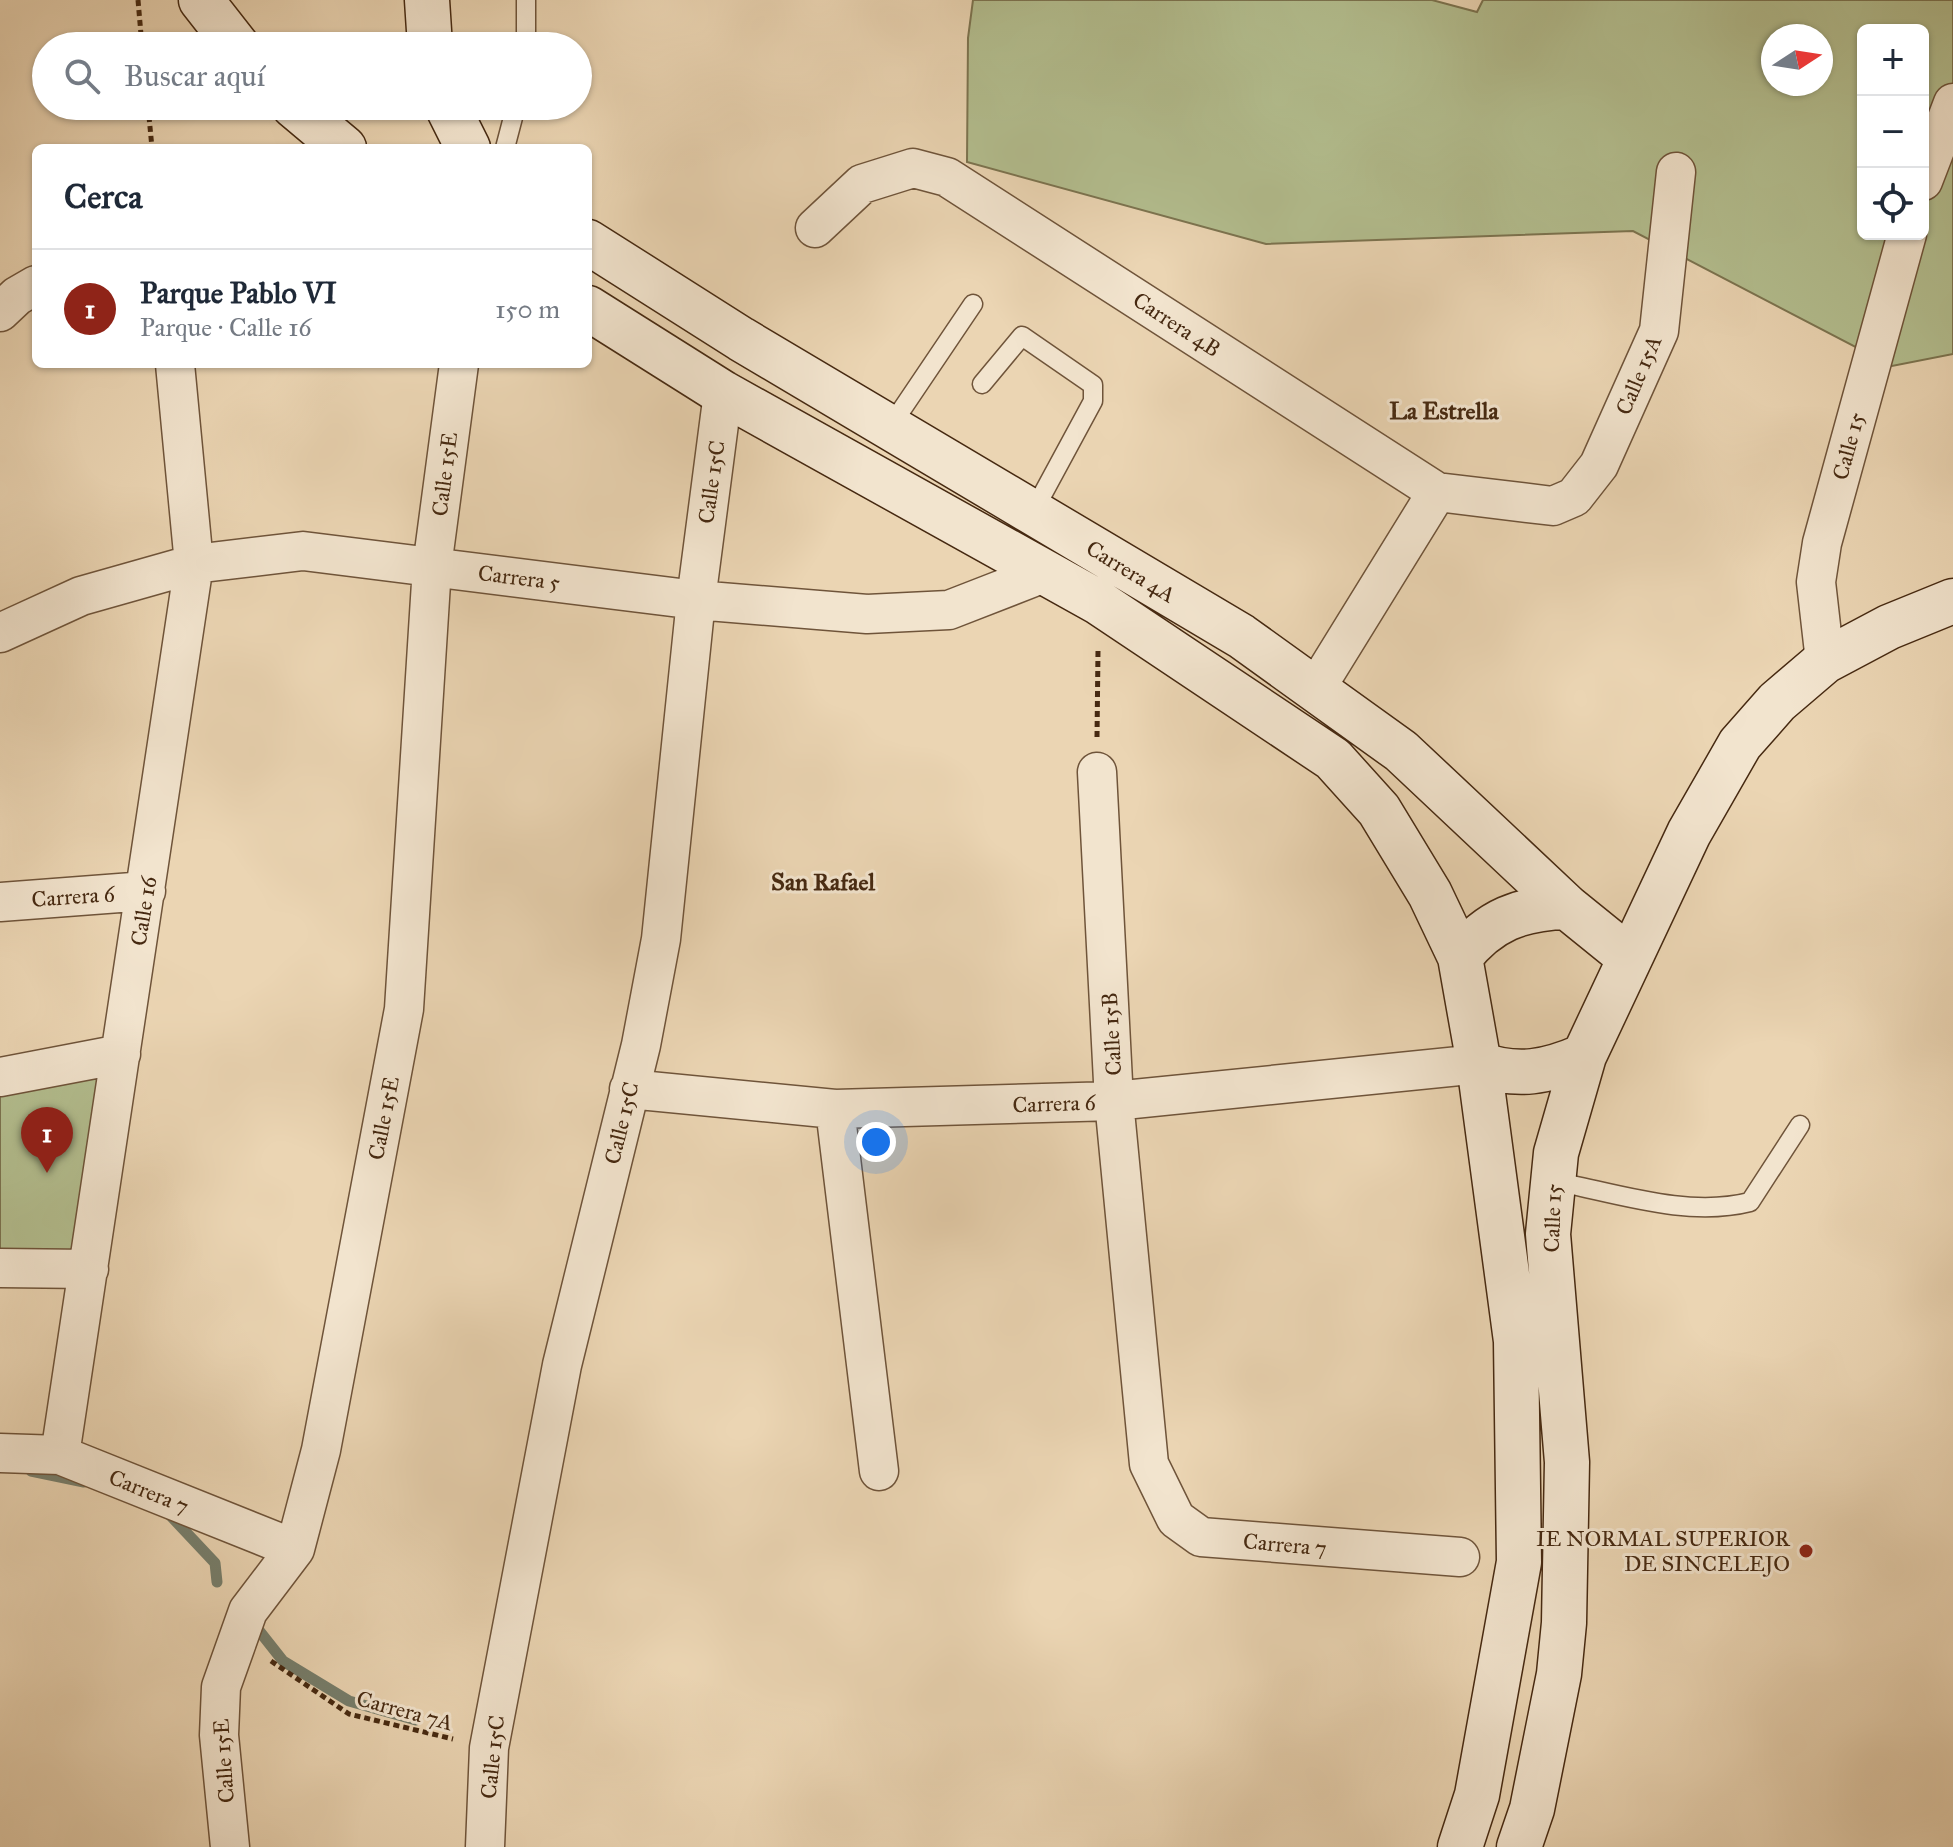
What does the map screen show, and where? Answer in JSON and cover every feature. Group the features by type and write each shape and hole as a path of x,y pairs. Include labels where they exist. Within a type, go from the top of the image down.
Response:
{"main road":[{"path":"201,0 226,32"},
{"path":"427,0 429,32"},
{"path":"312,120 339,144"},
{"path":"454,120 466,144"},
{"name":"Carrera 4A","path":"592,244 1241,636 1401,751 1567,907 1630,958"},
{"name":"Carrera 4A","path":"592,311 723,393 1098,602 1333,759 1379,810 1430,894 1460,957"},
{"name":"Calle 15","path":"1526,1828 1559,1674 1564,1623 1567,1462 1548,1234 1556,1153 1584,1056 1689,833 1740,744 1777,702 1825,661 1889,627 1953,601"},
{"path":"1460,1847 1477,1795 1519,1562 1516,1341 1479,1064 1460,957 1493,923 1514,913 1567,907"},
{"path":"1479,1064 1500,1072 1527,1074 1554,1069 1584,1056"},
{"path":"1477,1795 1526,1828"}],"street":[{"path":"1928,168 1953,103"},
{"name":"Carrera 4B","path":"815,228 862,184 913,168 947,177 1437,492 1553,506"},
{"name":"Calle 15A","path":"1553,506 1574,497 1599,465 1659,331 1676,172"},
{"name":"Calle 15","path":"1825,661 1816,582 1822,543 1905,240"},
{"path":"0,312 32,287"},
{"name":"Calle 16","path":"60,1455 194,564 175,368"},
{"name":"Calle 15E","path":"230,1847 219,1735 221,1687 248,1611 295,1549 321,1450 404,1009 432,567 458,368"},
{"name":"Calle 15C","path":"485,1847 489,1748 562,1365 629,1089 661,939 696,600 723,393"},
{"path":"1316,688 1437,492"},
{"name":"Carrera 5","path":"0,633 81,596 194,564 303,551 696,600 867,614 949,610 1044,573"},
{"name":"Calle 15B","path":"1097,772 1114,1101 1149,1464"},
{"name":"Carrera 6","path":"0,902 146,891"},
{"path":"0,1077 121,1054"},
{"name":"Carrera 6","path":"629,1089 835,1109 1114,1101 1479,1064"},
{"path":"835,1109 879,1471"},
{"path":"0,1268 89,1269"},
{"name":"Carrera 7","path":"0,1453 60,1455 295,1549"},
{"name":"Carrera 7","path":"1149,1464 1176,1519 1201,1537 1460,1557"}],"lane":[{"path":"526,0 526,32"},
{"path":"506,144 512,120"},
{"path":"890,427 973,304"},
{"path":"982,384 1022,336 1093,385 1093,401 1033,512"},
{"path":"1553,1181 1681,1206 1730,1207 1750,1202 1800,1125"}],"path":[{"path":"138,0 141,32"},
{"path":"149,120 152,144"},
{"path":"1097,772 1098,602"},
{"name":"Carrera 7A","path":"238,1638 349,1714 489,1748"}],"green space":[{"path":"973,0 1432,0 1477,12 1483,0 1953,0 1953,354 1892,366 1633,231 1266,244 967,162 968,38"},
{"path":"105,1060 86,1267 0,1266 0,1079"}],"waterway":[{"path":"31,1471 84,1482"},
{"path":"168,1513 215,1563 217,1582"},
{"path":"253,1623 283,1661 349,1701 416,1720"}],"place":[{"name":"Parque Pablo VI","path":"47,1173"},
{"name":"IE NORMAL SUPERIOR DE SINCELEJO","path":"1806,1551"}],"district":[{"name":"La Estrella","path":"1444,411"},
{"name":"San Rafael","path":"823,882"}]}
